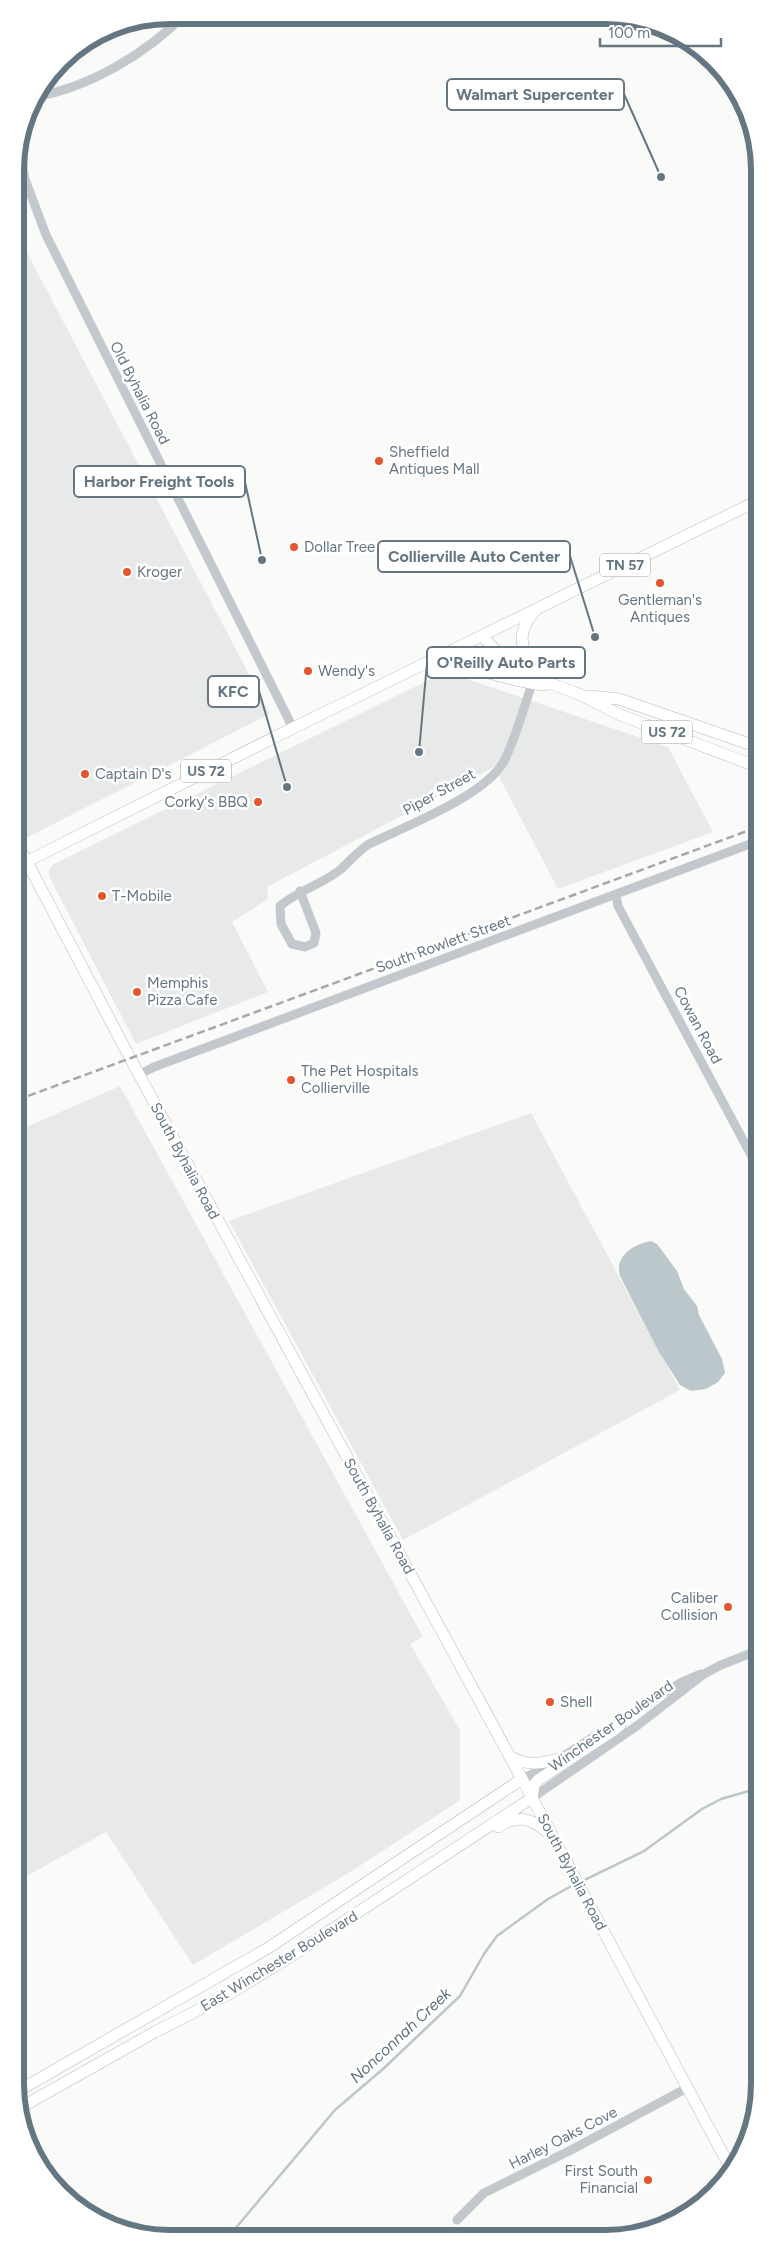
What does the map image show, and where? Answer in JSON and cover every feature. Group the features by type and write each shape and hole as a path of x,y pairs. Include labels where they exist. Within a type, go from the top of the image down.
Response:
{"main road":[{"name":"TN 57","path":"482,636 751,507"},
{"path":"534,677 522,639 528,618 536,609"},
{"name":"US 72","path":"24,862 482,636 508,663 534,677 581,695 618,714 751,765"},
{"name":"US 72","path":"420,666 441,664 460,666 514,681 534,677"},
{"name":"US 72","path":"581,695 619,699 751,745"},
{"name":"South Byhalia Road","path":"24,869 522,1779 728,2164"},
{"path":"532,1798 534,1785 538,1780 614,1730 620,1725 621,1719"},
{"path":"509,1756 518,1761 534,1764 558,1759"},
{"path":"413,1877 446,1848 518,1799 523,1789 522,1779"},
{"name":"East Winchester Boulevard","path":"24,2087 268,1948 522,1779"},
{"name":"East Winchester Boulevard","path":"25,2105 155,2032 231,1993 352,1917 532,1798"},
{"path":"413,1877 420,1876 507,1821 521,1818 535,1821 552,1835"},
{"path":"348,1896 352,1917"}],"street":[{"path":"45,94 87,80 120,63 151,44 174,24"},
{"name":"Old Byhalia Road","path":"24,173 46,235 293,728"},
{"name":"Piper Street","path":"300,892 316,932 314,943 305,948 292,944 281,924 280,906 300,892 339,870 355,854 369,844 460,799 484,785 504,763 534,677"},
{"name":"South Rowlett Street","path":"138,1075 170,1060 751,844"},
{"name":"Cowan Road","path":"616,894 618,906 751,1155"},
{"name":"Winchester Boulevard","path":"532,1798 638,1725 704,1674 751,1653"},
{"name":"Winchester Boulevard","path":"522,1779 558,1759 680,1683 697,1675 704,1674"},
{"name":"Harley Oaks Cove","path":"457,2220 484,2193 569,2152 687,2088"}],"shaded area":[{"path":"24,247 270,714 24,839"},
{"path":"449,673 668,747 713,832 558,889 494,767 267,887 268,899 232,922 268,992 136,1044 49,876 49,870 54,864 439,675"},
{"path":"120,1086 423,1637 410,1644 460,1730 460,1800 352,1871 193,1965 106,1832 24,1878 24,1128"},
{"path":"531,1113 680,1390 403,1540 229,1221"},
{"path":"651,1241 657,1244 677,1271 684,1289 697,1306 699,1315 722,1359 725,1373 718,1382 706,1389 691,1391 680,1385 659,1352 620,1276 620,1263 627,1252 638,1245"}],"waterway":[{"name":"Nonconnah Creek","path":"580,1882 644,1851 702,1809 721,1799 751,1790"},
{"name":"Nonconnah Creek","path":"234,2230 335,2110 383,2069 460,1996 484,1954 497,1936 548,1899 575,1884"}],"railway":[{"path":"24,1097 751,830"}],"place":[{"name":"Walmart Supercenter","path":"661,177"},
{"name":"Sheffield Antiques Mall","path":"379,461"},
{"name":"Dollar Tree","path":"294,547"},
{"name":"Harbor Freight Tools","path":"262,560"},
{"name":"Kroger","path":"127,572"},
{"name":"Gentleman's Antiques","path":"660,583"},
{"name":"Collierville Auto Center","path":"595,637"},
{"name":"Wendy's","path":"308,671"},
{"name":"O'Reilly Auto Parts","path":"419,752"},
{"name":"Captain D's","path":"85,774"},
{"name":"KFC","path":"287,787"},
{"name":"Corky's BBQ","path":"258,802"},
{"name":"T-Mobile","path":"102,896"},
{"name":"Memphis Pizza Cafe","path":"137,992"},
{"name":"The Pet Hospitals Collierville","path":"291,1080"},
{"name":"Caliber Collision","path":"728,1607"},
{"name":"Shell","path":"550,1702"},
{"name":"First South Financial","path":"648,2180"}]}
